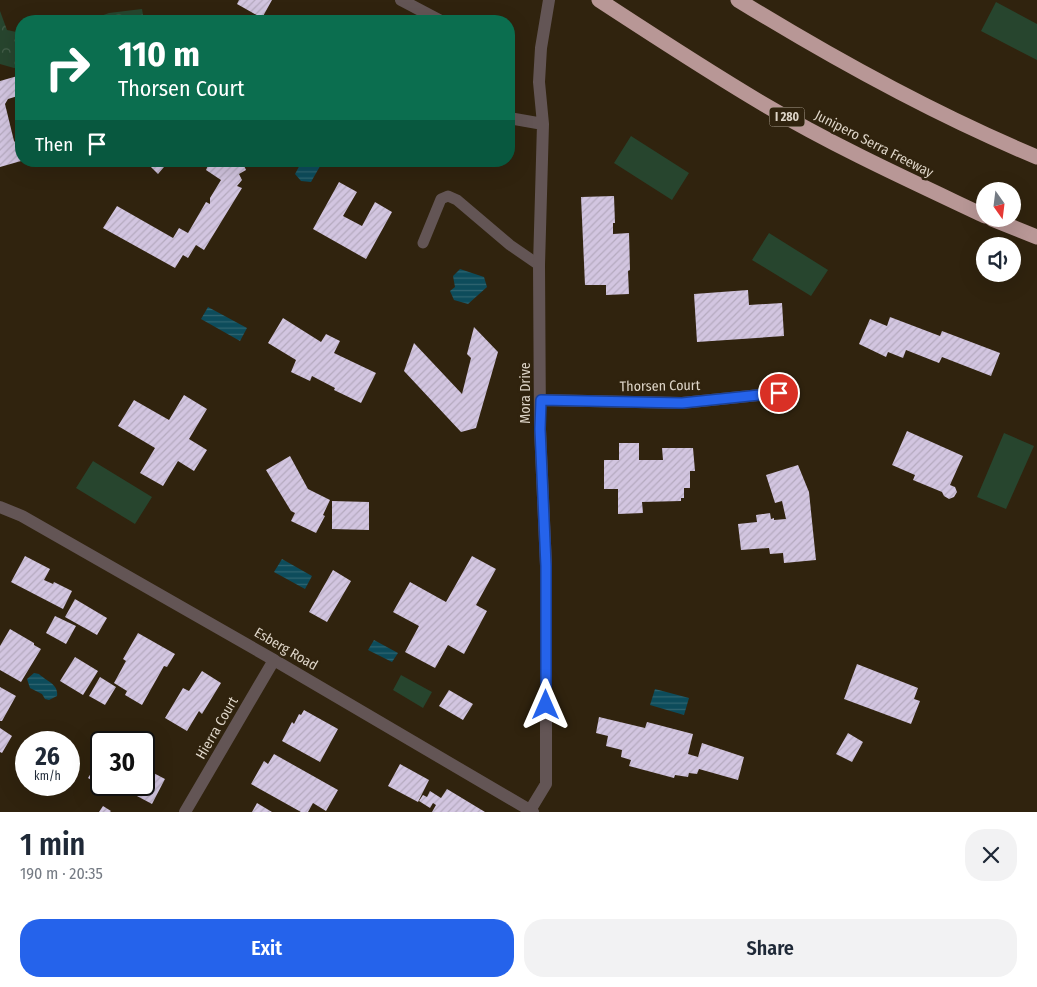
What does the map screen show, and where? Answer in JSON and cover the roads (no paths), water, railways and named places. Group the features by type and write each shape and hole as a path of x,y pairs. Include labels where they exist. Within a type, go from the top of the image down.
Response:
{"highway":[{"name":"Junipero Serra Freeway","path":"599,0 766,106 876,165 976,212"},
{"path":"738,0 804,41 914,100 1037,157"},
{"path":"1014,228 1037,237"}],"street":[{"path":"401,0 430,15"},
{"name":"Mora Drive","path":"531,811 546,784 546,566 540,429 539,265 543,124 539,82 540,48 548,0"},
{"path":"515,119 543,124"},
{"name":"Thorsen Court","path":"541,400 682,403 779,393"},
{"name":"Esberg Road","path":"0,507 22,516 274,660 531,811"},
{"name":"Hierra Court","path":"185,812 274,660"}],"lane":[{"path":"423,243 441,199 448,196 457,200 510,245 539,265"}],"water":[{"path":"299,167 320,167 311,182 301,181 295,174"},
{"path":"460,269 484,277 487,287 468,304 454,300 450,291 455,287 453,276"},
{"path":"208,307 247,328 240,341 201,319"},
{"path":"282,559 312,576 305,589 274,572"},
{"path":"374,640 398,653 392,662 368,650"},
{"path":"34,673 39,674 56,688 57,696 49,700 45,699 42,694 30,688 27,679"},
{"path":"655,689 689,698 684,715 650,705"}]}
